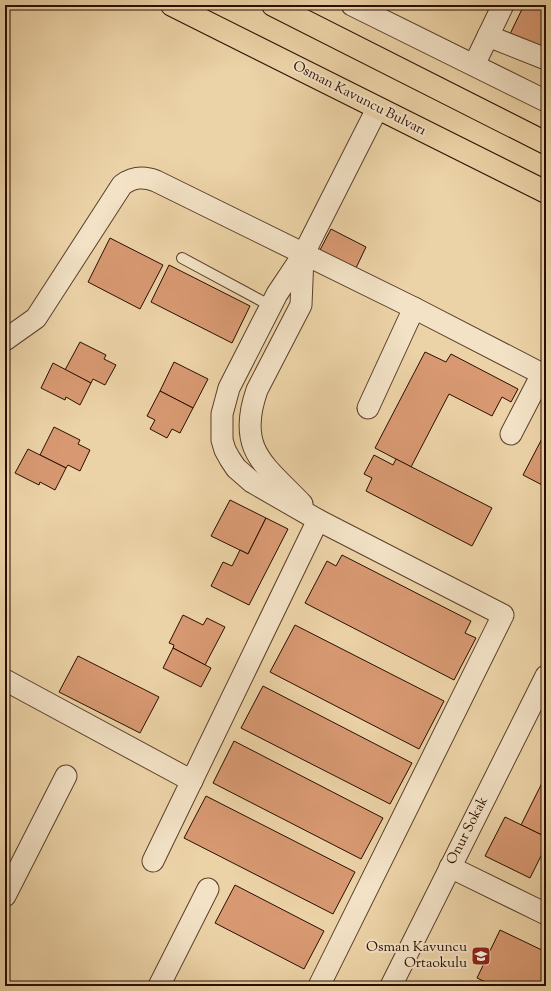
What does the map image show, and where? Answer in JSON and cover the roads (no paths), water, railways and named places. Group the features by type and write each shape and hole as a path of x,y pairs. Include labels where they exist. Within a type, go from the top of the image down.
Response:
{"highway":[{"name":"Osman Kavuncu Bulvarı","path":"172,5 377,109 546,192"},
{"path":"273,5 546,143"}],"street":[{"path":"352,5 546,101"},
{"path":"474,65 503,5"},
{"path":"488,36 546,59"},
{"path":"319,986 504,615 318,520 252,482 230,459 222,440 222,414 229,388 277,294 304,254 377,109"},
{"path":"5,340 36,318 122,185 133,179 145,178 156,181 414,308 544,375 511,434"},
{"path":"304,254 301,305 257,390 250,414 250,433 254,448 264,466 318,520"},
{"path":"368,408 414,308"},
{"path":"153,861 318,520"},
{"name":"Onur Sokak","path":"391,986 546,676"},
{"path":"5,680 192,781"},
{"path":"5,896 66,776"},
{"path":"450,867 544,907"},
{"path":"159,986 208,889"}],"lane":[{"path":"182,258 271,306"}],"place":[{"name":"Osman Kavuncu Ortaokulu","path":"481,956"}]}
